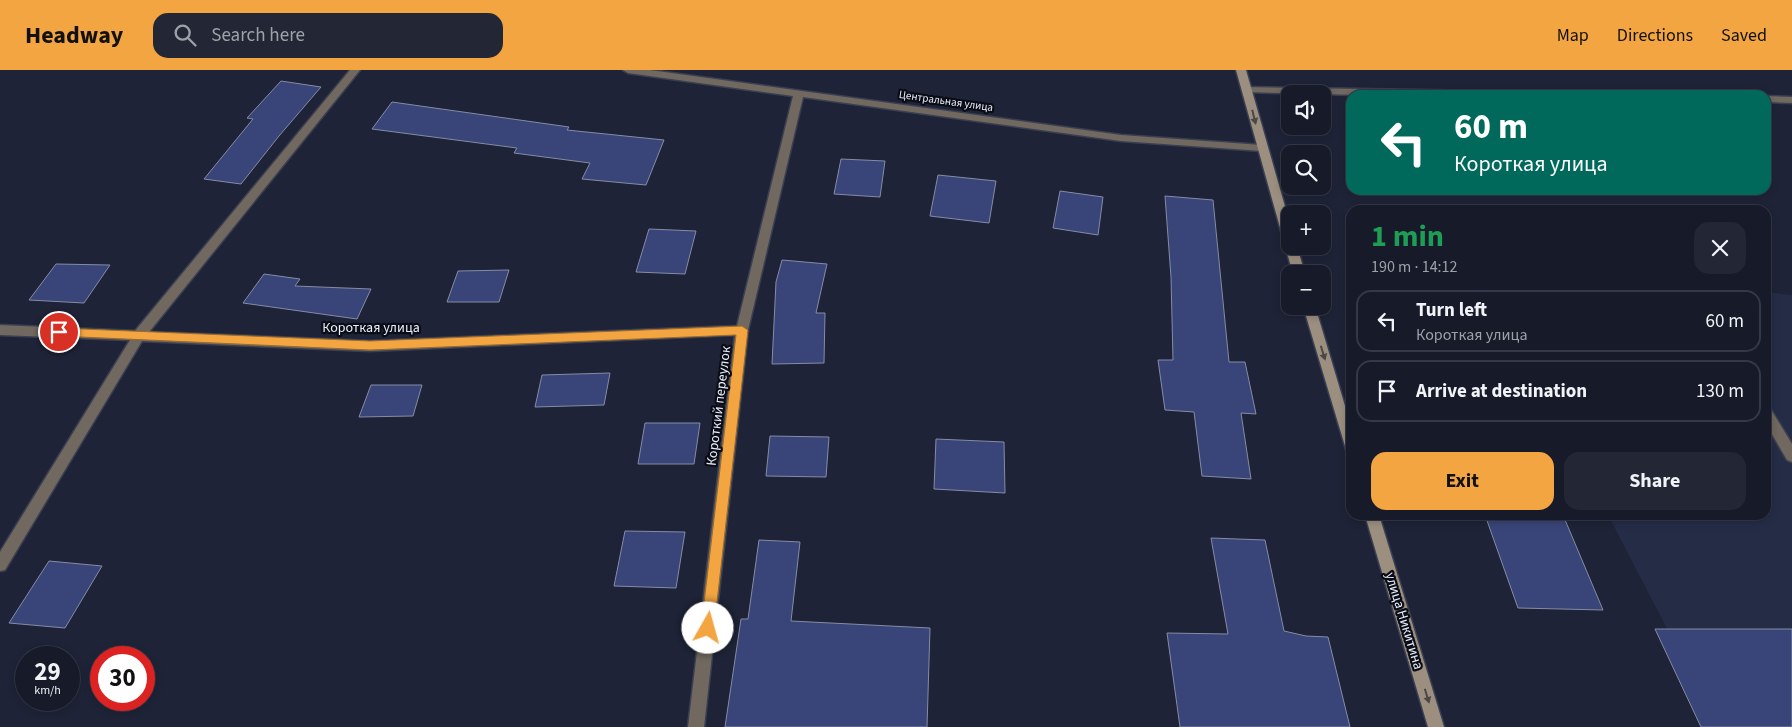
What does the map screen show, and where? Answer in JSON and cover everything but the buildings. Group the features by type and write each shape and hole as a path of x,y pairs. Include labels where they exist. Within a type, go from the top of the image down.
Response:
{"street":[{"path":"0,566 138,335 355,70"},
{"name":"Центральная улица","path":"628,70 1121,138 1262,148"},
{"path":"1241,70 1281,212"},
{"path":"1247,90 1346,92"},
{"name":"Короткий переулок","path":"696,727 742,330 799,93"},
{"path":"1771,99 1792,100"},
{"path":"1312,315 1346,429"},
{"name":"Короткая улица","path":"0,330 370,346 742,330"},
{"path":"1771,420 1792,456"},
{"name":"улица Никитина","path":"1374,520 1436,727"}],"shaded area":[{"path":"1771,293 1792,295 1792,727 1718,727 1611,520 1771,520"}],"route":[{"path":"59,332 370,346 742,330 708,628"}]}
